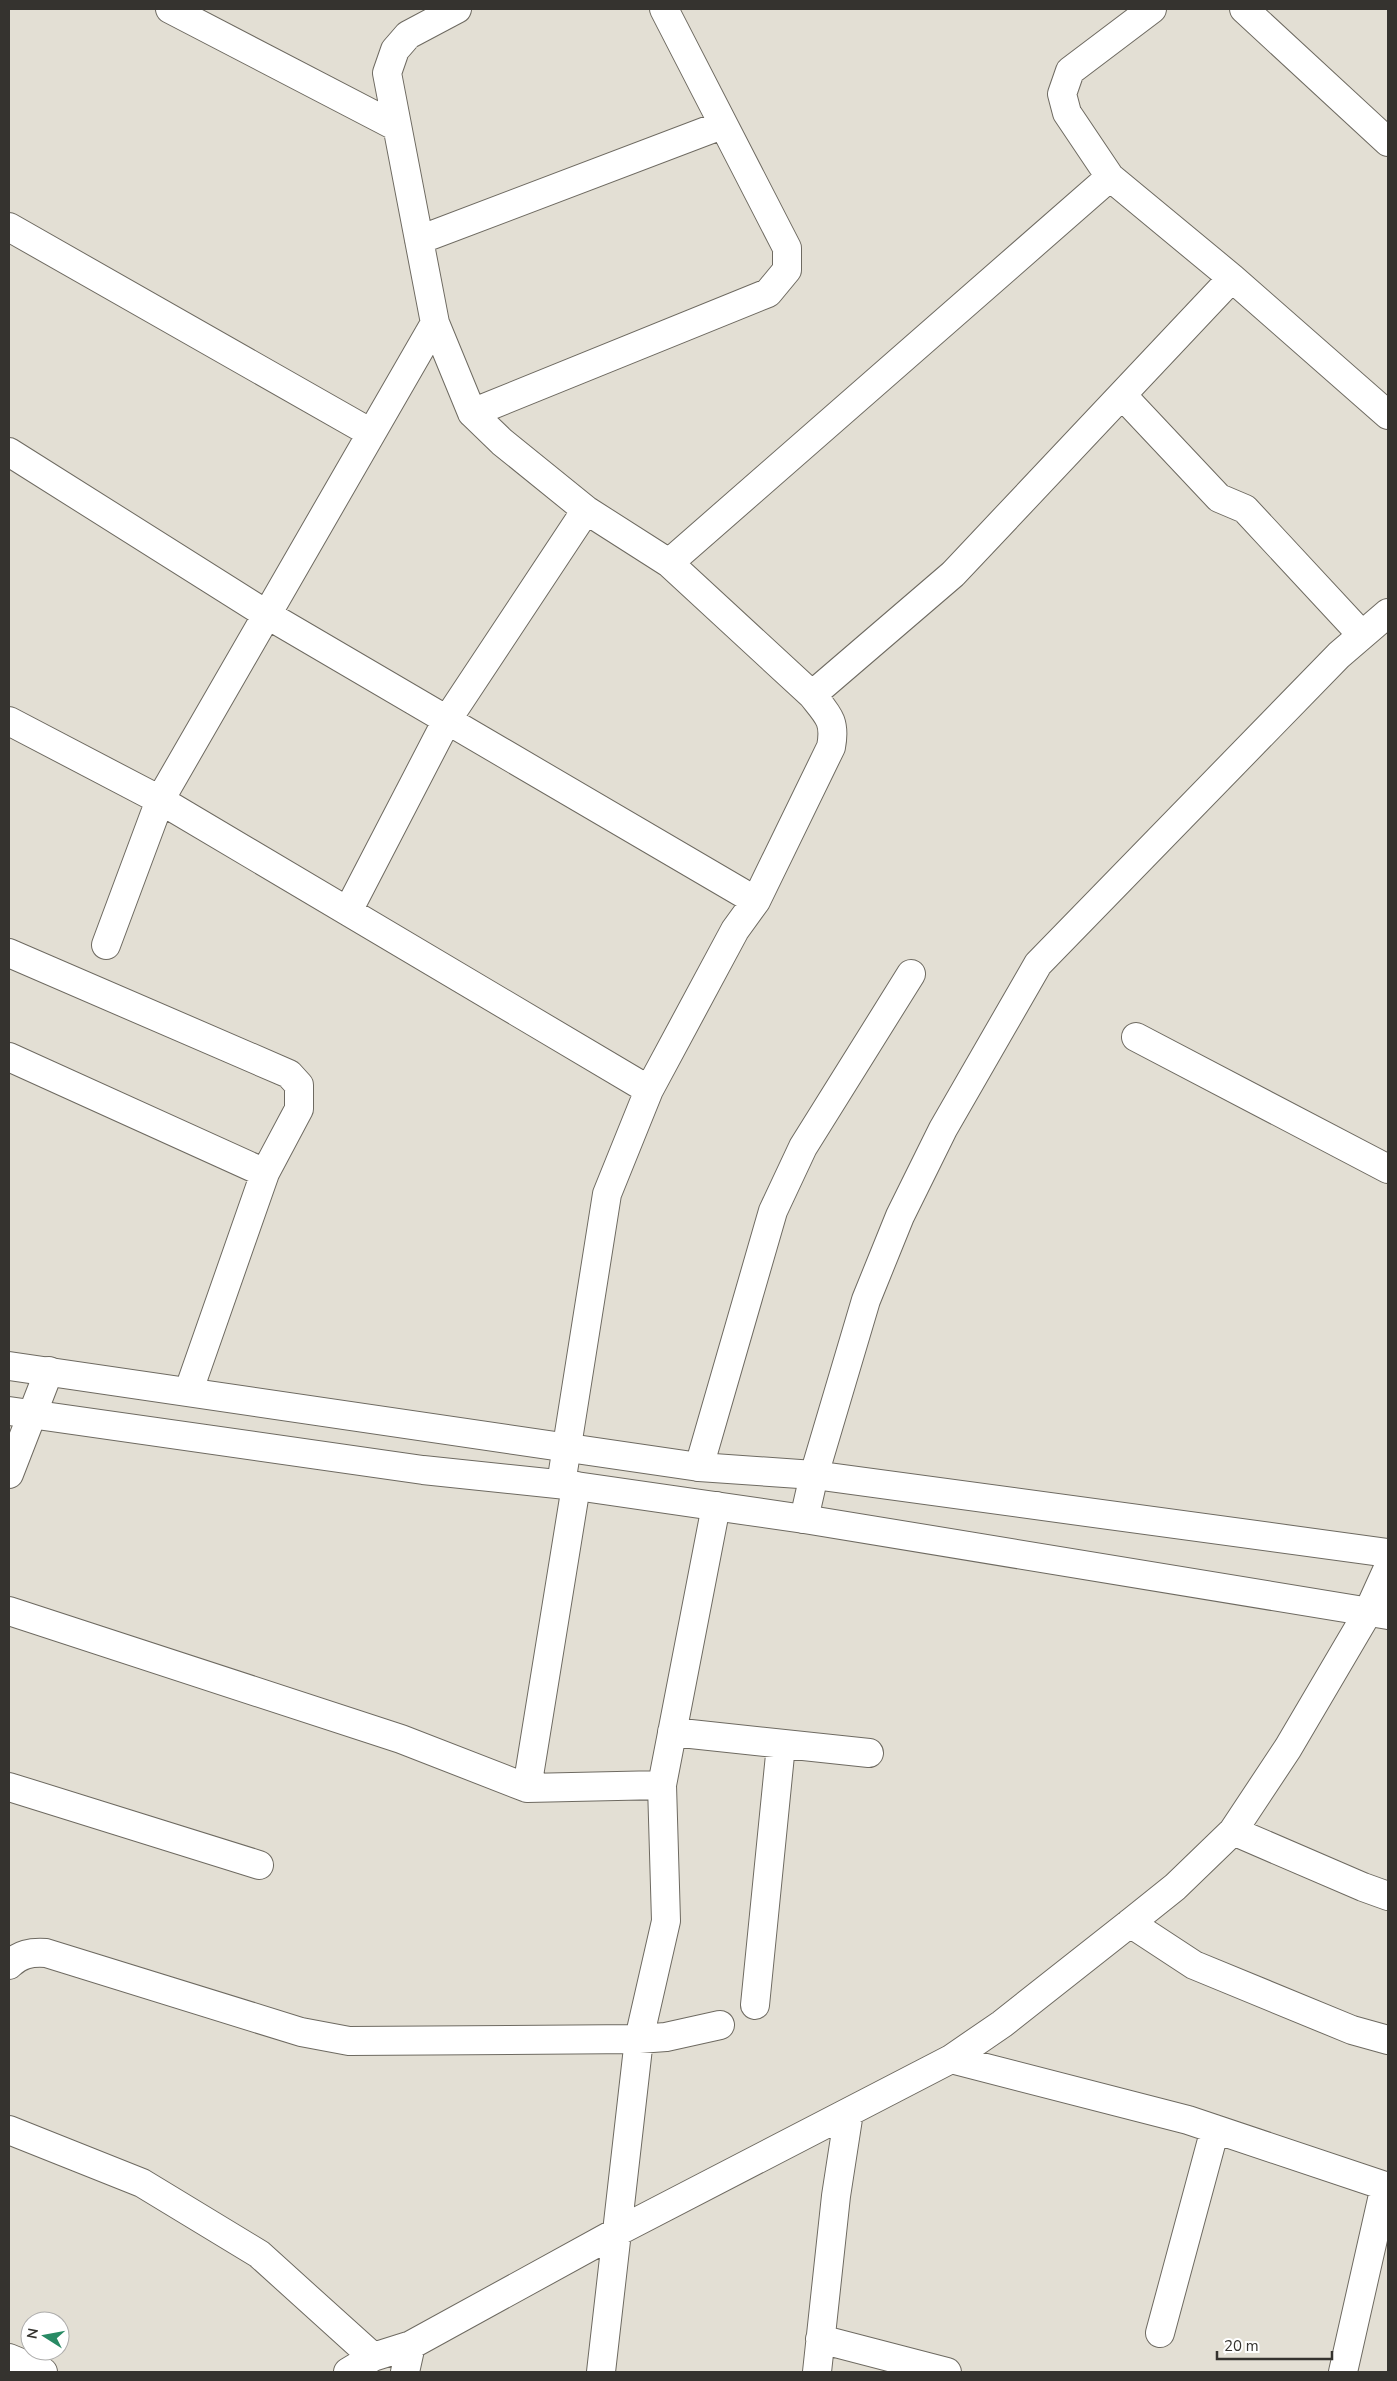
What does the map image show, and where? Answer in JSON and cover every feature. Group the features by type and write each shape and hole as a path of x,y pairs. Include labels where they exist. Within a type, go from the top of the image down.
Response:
{"street":[{"path":"170,9 397,127"},
{"path":"457,9 408,35 395,50 387,72 435,323 472,413 502,442 586,510 669,564 812,695 831,719 834,733 831,747 756,901 734,930 649,1090 607,1194 567,1447 568,1485 527,1788"},
{"path":"472,413 768,293 786,270 787,248 722,125 664,9"},
{"path":"1152,9 1070,71 1062,94 1067,113 1110,177 1232,278 1388,415"},
{"path":"1244,9 1388,142"},
{"path":"419,240 722,125"},
{"path":"669,564 1110,177"},
{"path":"9,227 371,433"},
{"path":"812,695 953,574 1232,278"},
{"path":"106,945 160,800 435,323"},
{"path":"1122,395 1219,498 1245,509 1362,635"},
{"path":"9,452 266,614 756,901"},
{"path":"348,911 448,720 586,510"},
{"path":"804,1519 814,1475 866,1300 900,1216 943,1129 1038,964 1339,655 1388,613"},
{"path":"9,721 160,800 649,1090"},
{"path":"9,953 289,1074 299,1085 299,1109 265,1173 189,1390"},
{"path":"699,1467 772,1210 803,1147 911,974"},
{"path":"1136,1037 1388,1169"},
{"path":"9,1058 265,1173"},
{"path":"9,1366 189,1390 699,1467 814,1475 1388,1553"},
{"path":"9,1474 20,1413 49,1371"},
{"path":"20,1413 423,1470 568,1485 804,1519 1378,1614"},
{"path":"601,2372 615,2233 639,2039 666,1920 662,1785 716,1506"},
{"path":"348,2372 373,2358 411,2345 615,2233 951,2059 1002,2024 1175,1886 1233,1831 1378,1614 1388,1568"},
{"path":"9,1610 401,1739 527,1788 662,1785"},
{"path":"672,1732 869,1754"},
{"path":"755,2006 780,1745"},
{"path":"9,1787 259,1865"},
{"path":"1233,1831 1388,1896"},
{"path":"1130,1923 1194,1965 1352,2030 1388,2040"},
{"path":"9,1965 16,1958 31,1952 46,1953 301,2032 348,2041 639,2039 666,2037 720,2025"},
{"path":"951,2059 978,2064 1215,2129 1387,2186 1343,2372"},
{"path":"817,2372 836,2196 849,2112"},
{"path":"1160,2332 1215,2129"},
{"path":"9,2130 142,2183 259,2254 373,2358"},
{"path":"820,2339 947,2372"},
{"path":"405,2372 411,2345"},
{"path":"9,2358 43,2372"}]}
